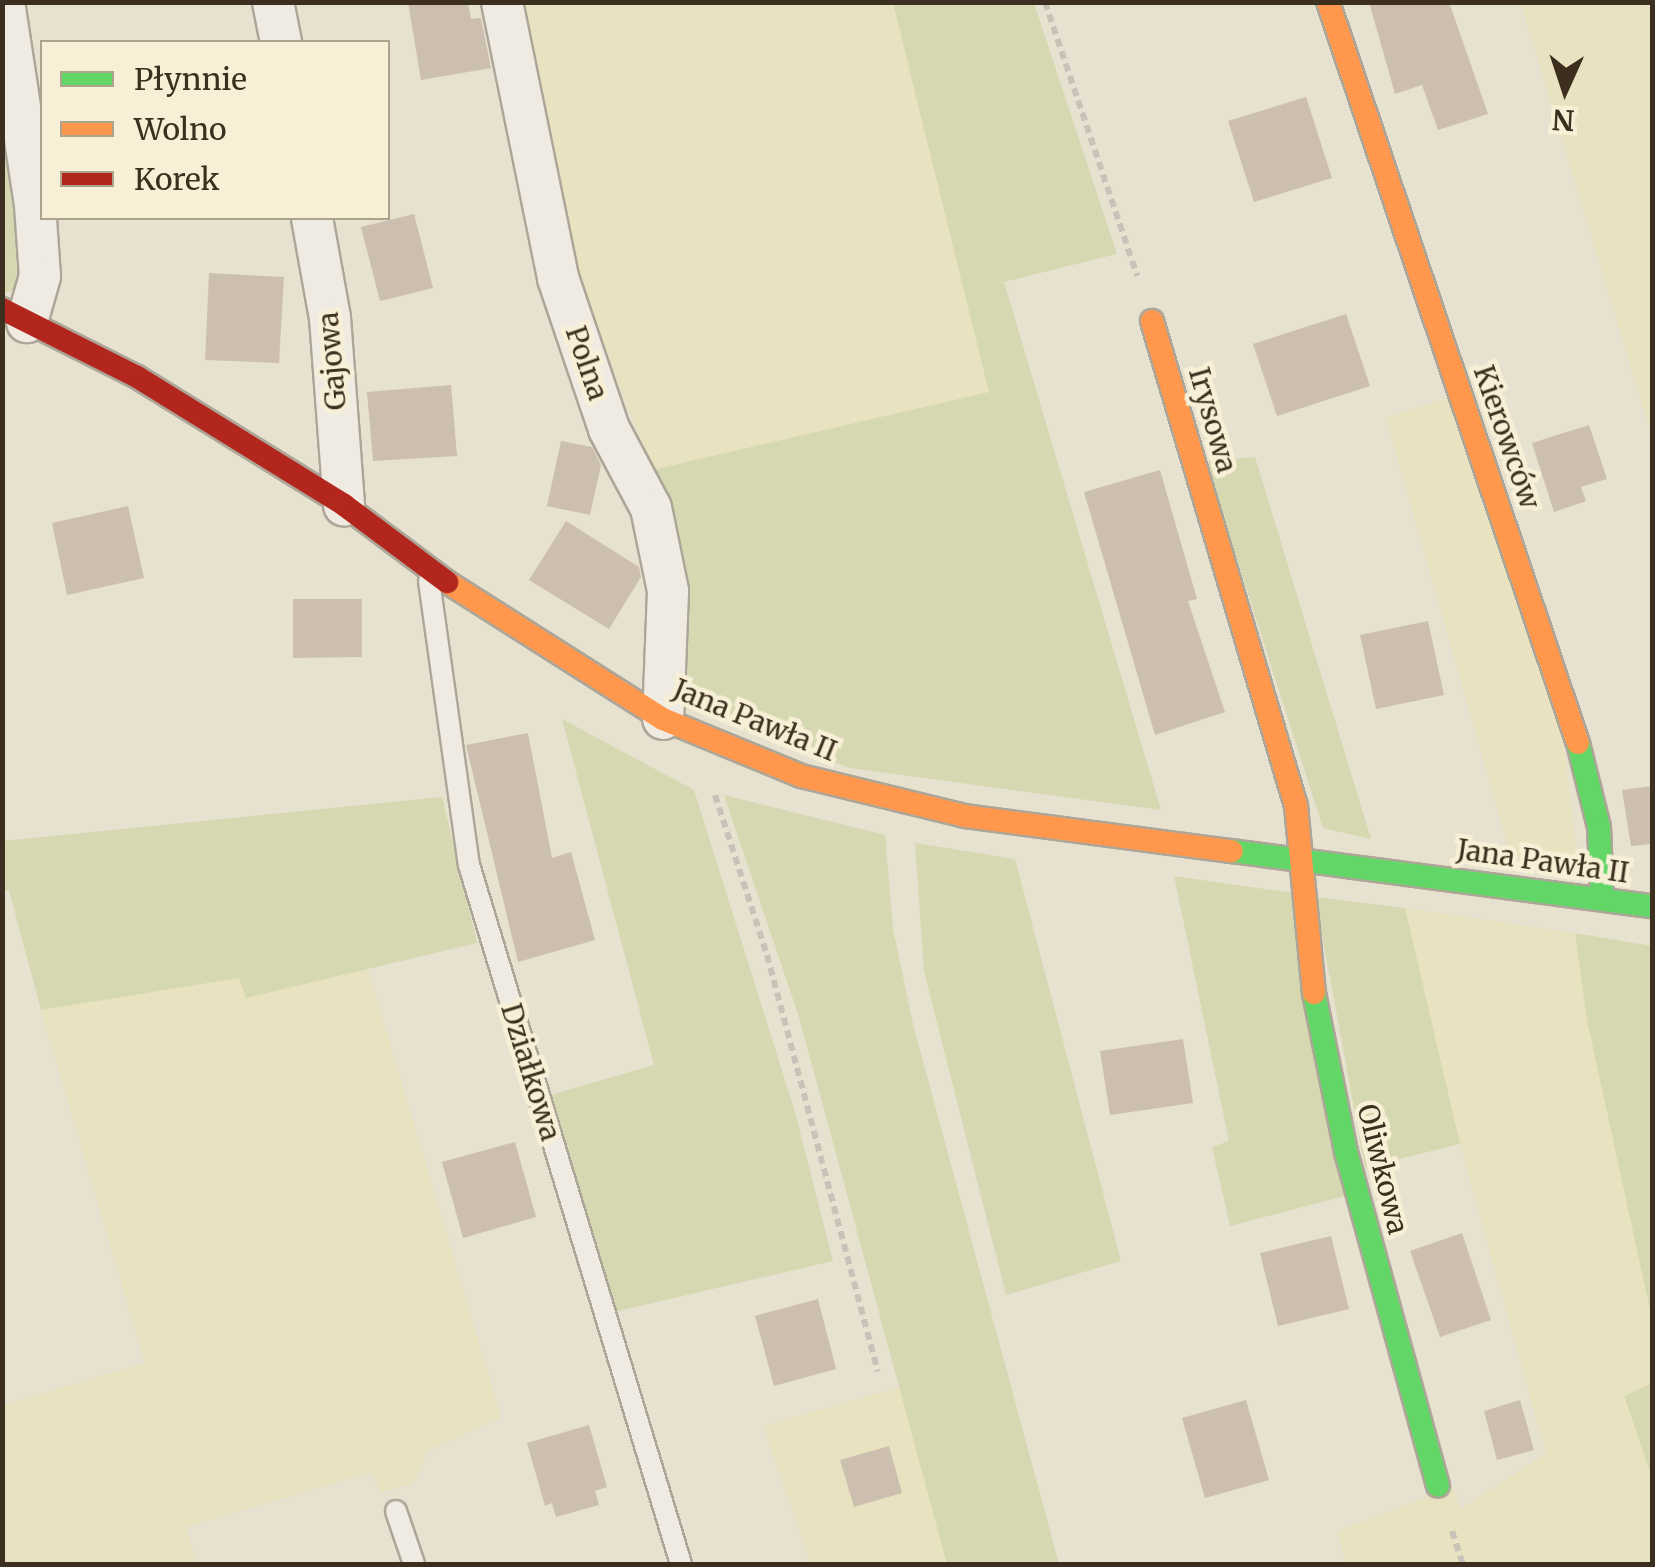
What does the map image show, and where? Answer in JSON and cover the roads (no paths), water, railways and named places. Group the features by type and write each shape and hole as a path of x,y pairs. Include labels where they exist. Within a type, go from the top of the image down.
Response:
{"street":[{"path":"4,2 35,205 40,276 15,315"},
{"path":"273,2 281,40"},
{"name":"Polna","path":"502,2 558,278 609,430 651,508 668,591 679,726"},
{"name":"Kierowców","path":"1328,2 1584,762 1599,827 1602,897"},
{"name":"Gajowa","path":"312,220 330,318 344,505"},
{"name":"Jana Pawła II","path":"15,315 136,378 344,505 427,569 679,726 801,776 965,816 1652,906"},
{"name":"Irysowa","path":"1152,321 1296,806 1301,860"},
{"name":"Oliwkowa","path":"1301,860 1316,1010 1346,1152 1438,1486"}],"lane":[{"name":"Działkowa","path":"427,569 468,865 681,1564"},
{"path":"396,1511 414,1564"}]}
